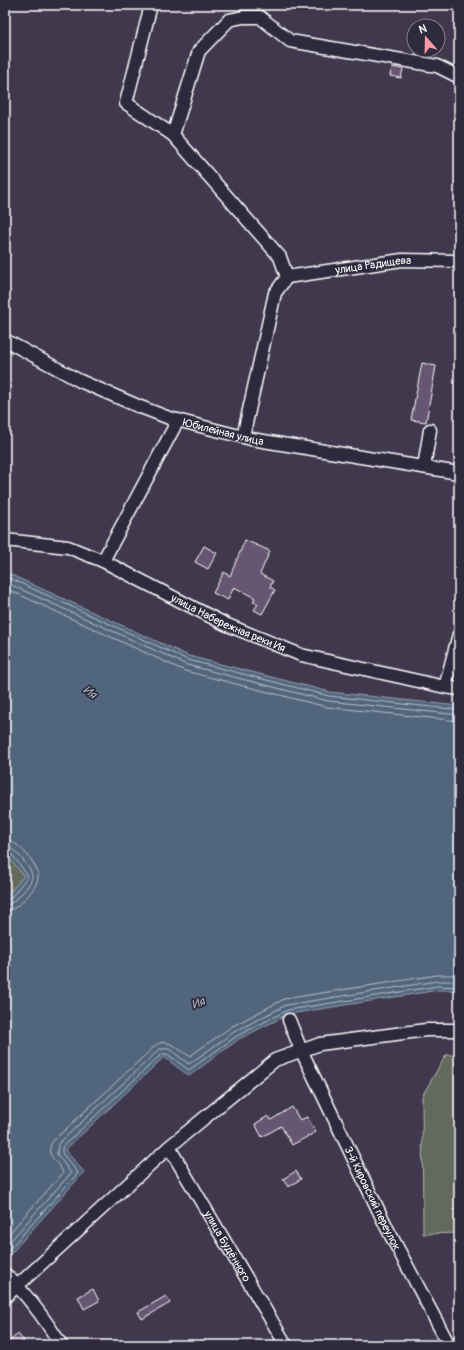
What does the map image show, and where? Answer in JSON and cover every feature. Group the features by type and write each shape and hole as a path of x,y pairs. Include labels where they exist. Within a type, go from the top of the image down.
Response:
{"street":[{"path":"151,5 126,102 173,135 280,257 287,277 275,293 243,437"},
{"path":"173,135 199,51 228,20 244,17 260,17 290,41 437,66 459,77"},
{"name":"улица Радищева","path":"287,277 386,261 419,259 459,261"},
{"name":"Юбилейная улица","path":"5,340 80,381 138,406 178,420 243,437 459,473"},
{"path":"103,562 178,420"},
{"path":"424,467 430,430"},
{"name":"улица Набережная реки Ия","path":"5,540 68,548 103,562 225,624 301,655 459,689"},
{"path":"445,687 459,634"},
{"name":"3-й Кировский переулок","path":"290,1020 301,1050 388,1230 449,1345"},
{"path":"5,1297 169,1147 275,1060 320,1044 426,1030 459,1030"},
{"name":"улица Будённого","path":"169,1147 286,1345"},
{"path":"5,1274 17,1285 43,1316 61,1345"}],"green space":[{"path":"5,853 24,876 5,898"},
{"path":"446,1055 459,1055 459,1233 423,1234 422,1096"}],"water":[{"name":"Ия","path":"5,572 189,656 330,692 459,706 459,990 439,990 289,1014 239,1039 189,1076 164,1057 65,1150 84,1172 5,1260 5,898 24,876 5,853"}],"building":[{"path":"392,67 403,69 401,78 390,76"},
{"path":"422,363 436,366 426,422 411,420"},
{"path":"245,540 270,551 260,574 273,581 270,587 275,590 262,614 254,610 258,604 253,602 255,598 234,587 228,600 213,593 224,572 230,576"},
{"path":"204,546 217,553 208,569 195,562"},
{"path":"292,1107 300,1120 307,1117 316,1132 292,1145 281,1126 262,1137 255,1124 268,1116 271,1120"},
{"path":"296,1171 301,1179 288,1187 283,1179"},
{"path":"93,1289 99,1301 84,1309 78,1297"},
{"path":"166,1296 170,1303 142,1319 138,1312"},
{"path":"18,1334 24,1341 18,1345 5,1345"}]}
